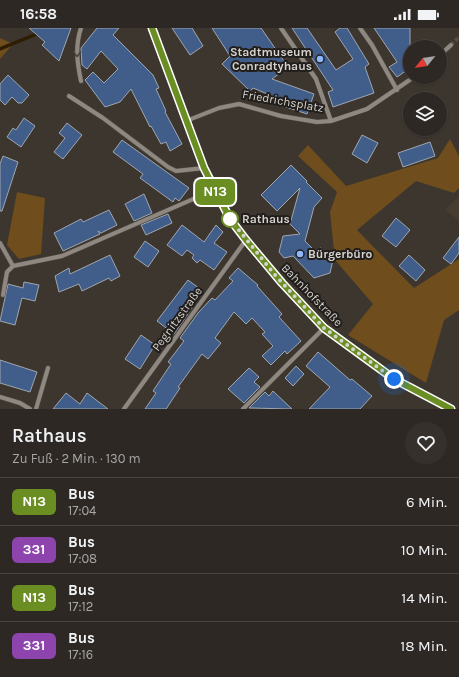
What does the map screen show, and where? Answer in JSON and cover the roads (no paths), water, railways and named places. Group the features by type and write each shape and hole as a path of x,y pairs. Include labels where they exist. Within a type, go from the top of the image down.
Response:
{"main road":[{"path":"152,28 204,168 230,219 246,240"},
{"name":"Bahnhofstraße","path":"246,240 282,283 324,328 394,379 451,409"}],"street":[{"path":"81,28 78,39 77,62 81,81"},
{"path":"281,28 316,79 331,121"},
{"path":"360,28 372,45 397,90"},
{"path":"447,49 451,45"},
{"name":"Friedrichsplatz","path":"186,121 218,108 239,104 282,116 317,122 331,121 367,109 405,84"},
{"path":"68,96 103,118 168,167 176,171 204,168"},
{"path":"3,295 7,272 13,266 62,256 214,190"},
{"name":"Pegnitzstraße","path":"124,409 246,240"},
{"path":"0,243 13,266"},
{"path":"243,409 324,328"},
{"path":"36,409 48,368"},
{"path":"0,396 20,403 30,409"}],"waterway":[{"path":"0,49 39,33"}],"tunnel":[{"path":"451,45 459,37"}],"place":[{"name":"Stadtmuseum Conradtyhaus","path":"320,59"},
{"name":"Rathaus","path":"230,219"},
{"name":"Bürgerbüro","path":"300,254"}]}
